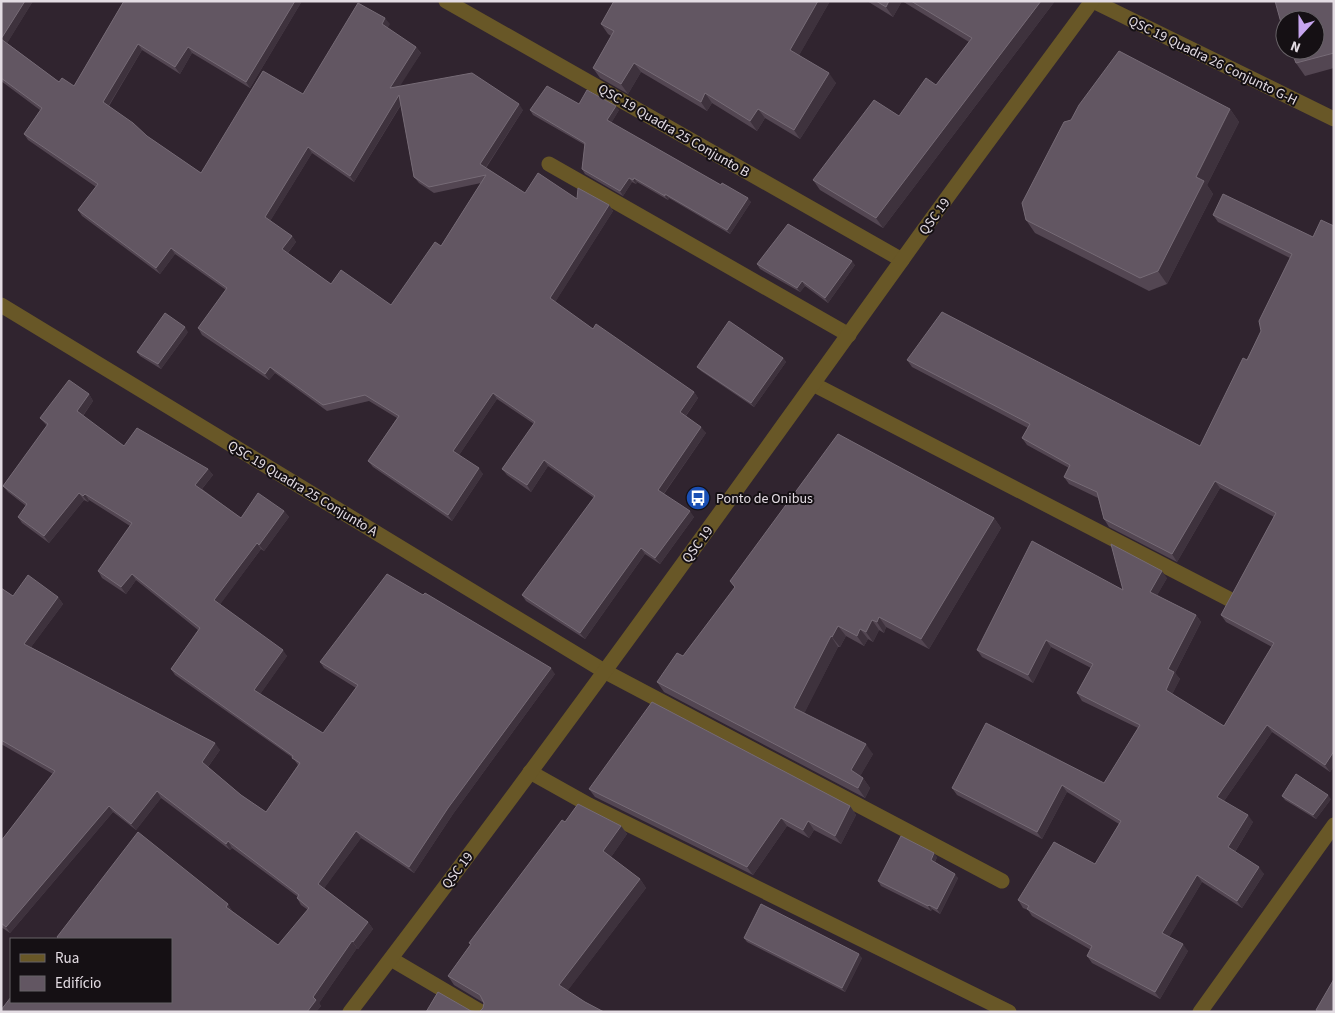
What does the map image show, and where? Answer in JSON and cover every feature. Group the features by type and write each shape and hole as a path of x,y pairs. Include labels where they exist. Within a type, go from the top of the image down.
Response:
{"street":[{"name":"QSC 19 Quadra 25 Conjunto B","path":"446,1 902,260"},
{"name":"QSC 19","path":"350,1012 530,772 902,260 1093,1"},
{"name":"QSC 19 Quadra 26 Conjunto G-H","path":"1093,1 1334,119"},
{"path":"549,164 849,335"},
{"name":"QSC 19 Quadra 25 Conjunto A","path":"1,306 604,671 1002,881"},
{"path":"813,384 1229,599"},
{"path":"530,772 589,805 1009,1012"},
{"path":"1200,1012 1334,825"},
{"path":"391,959 481,1012"}],"building":[{"path":"1,1 25,1 1,39"},
{"path":"124,1 295,1 246,82 188,47 175,67 138,44 103,102 133,123 147,136 201,173 263,71 303,94 358,3 385,18 382,24 416,47 390,88 472,73 519,104 480,164 525,193 538,173 577,199 578,188 609,205 550,298 593,329 596,324 694,392 680,412 701,427 658,490 690,511 655,558 641,548 580,633 522,595 595,496 544,460 527,485 502,469 535,422 493,393 453,451 479,468 448,515 368,461 399,416 365,395 323,405 270,367 265,374 198,328 227,288 171,248 156,268 78,210 98,184 24,134 42,108 1,78 1,39 59,82 62,78 74,86","holes":["399,95 414,177 429,187 486,175 441,246 435,242 391,305 341,270 331,284 282,249 292,236 265,217 308,147 350,176"]},
{"path":"614,1 818,1 790,50 829,73 794,130 758,109 750,121 705,93 701,102 634,63 621,84 593,68 614,31 601,24"},
{"path":"876,1 889,1 886,7"},
{"path":"911,1 1041,1 876,218 813,180 874,100 899,116 926,78 936,85 972,38"},
{"path":"1275,1 1334,1 1334,53 1325,55 1325,10 1278,10"},
{"path":"1119,51 1230,109 1196,177 1204,181 1158,271 1140,278 1026,220 1022,203 1064,122 1071,120 1079,105"},
{"path":"1295,60 1307,60 1296,63"},
{"path":"547,86 579,104 587,90 616,106 607,120 721,185 722,183 748,198 727,230 634,178 633,180 629,178 620,191 582,169 585,143 530,110"},
{"path":"1223,194 1313,237 1321,220 1334,226 1334,751 1325,765 1267,725 1217,797 1248,815 1228,847 1259,867 1237,901 1197,875 1162,933 1183,944 1155,992 1087,956 1092,946 1027,909 1029,906 1018,900 1054,842 1095,864 1121,821 1062,785 1037,832 952,788 986,723 1104,783 1140,725 1077,693 1093,664 1046,640 1028,675 977,650 1032,541 1123,590 1111,544 1162,571 1150,592 1196,615 1168,669 1174,672 1166,690 1224,726 1274,643 1221,615 1276,513 1215,481 1172,554 1104,519 1097,492 1064,477 1070,465 1022,438 1030,424 907,360 942,312 1200,446 1243,358 1247,360 1261,331 1259,321 1292,254 1213,215"},
{"path":"788,224 852,261 825,298 802,281 797,288 757,264"},
{"path":"165,313 185,327 158,364 137,352"},
{"path":"729,321 783,358 751,403 697,367"},
{"path":"69,380 89,394 77,411 124,446 137,428 208,469 195,485 241,518 258,493 284,511 214,600 283,650 254,690 323,733 358,685 320,662 387,574 423,595 425,593 551,668 448,808 409,867 356,831 318,884 368,922 352,941 313,997 316,1000 307,1012 1,1012 10,998 10,1003 172,1003 172,938 57,937 138,832 228,904 226,907 278,945 309,908 297,898 299,895 228,841 226,844 157,791 131,824 109,806 6,927 1,923 1,841 55,771 1,740 1,588 13,596 28,575 58,597 24,644 215,743 202,762 241,795 266,812 300,763 292,758 293,756 171,669 200,628 132,574 121,587 98,571 132,523 85,494 83,496 79,493 44,536 18,517 27,504 3,486 48,424 40,418"},
{"path":"838,434 994,518 921,639 879,617 877,622 872,620 866,632 860,629 857,636 838,626 794,708 866,744 851,770 863,778 858,788 657,682 677,653 683,656 735,587 730,581"},
{"path":"652,702 850,806 835,836 808,821 803,830 781,818 747,867 589,789"},
{"path":"1296,774 1328,795 1313,815 1282,796"},
{"path":"578,804 621,826 603,851 640,879 559,985 604,1012 479,1012 483,1008 484,1003 480,995 448,976 471,944 469,943 562,820 565,822"},
{"path":"901,836 934,853 931,860 955,874 937,909 878,881"},
{"path":"761,904 859,954 842,988 744,938"},
{"path":"1334,979 1334,1012 1319,1012 1316,1010"},
{"path":"438,992 471,1011 479,1012 426,1012"}],"place":[{"name":"Ponto de Onibus","path":"698,498"}]}
